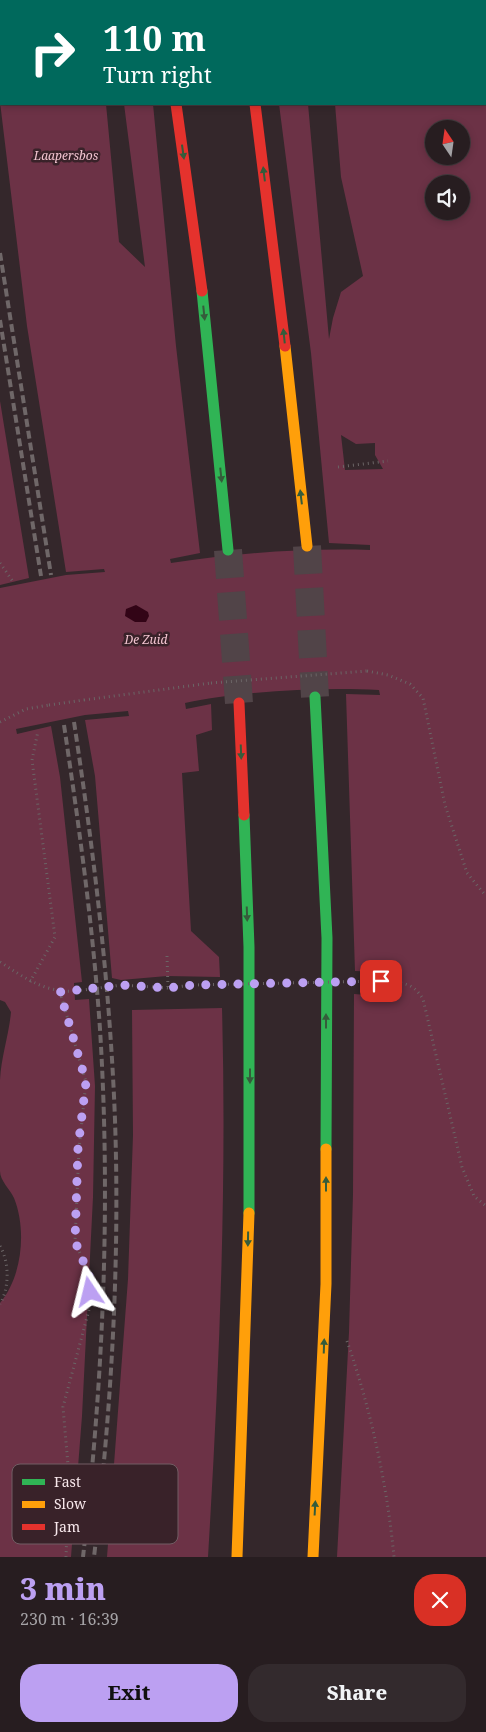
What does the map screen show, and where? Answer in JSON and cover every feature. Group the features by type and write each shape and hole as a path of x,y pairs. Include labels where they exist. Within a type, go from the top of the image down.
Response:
{"highway":[{"path":"176,105 201,281 228,550"},
{"path":"255,105 277,275 306,546"},
{"path":"313,1557 326,1244 326,938 316,697"},
{"path":"237,1557 246,1392 250,1151 249,946 239,703"}],"path":[{"path":"338,467 388,461"},
{"path":"0,563 14,583"},
{"path":"0,722 26,709 211,683 366,670 388,675 410,684 423,698 445,805 467,873 486,896"},
{"path":"30,982 55,937 33,768 33,751 38,732"},
{"path":"167,956 168,988"},
{"path":"0,962 30,982 60,992 122,985 168,988 193,985 381,981 404,983 416,988 423,999 462,1167 474,1196 486,1206"},
{"path":"60,992 86,1082 78,1148 75,1241 90,1278 90,1306 63,1407 68,1464"},
{"path":"0,1246 7,1275 6,1294 0,1304"},
{"path":"346,1340 356,1368 376,1443 394,1557"},
{"path":"66,1544 66,1557"}],"green space":[{"path":"0,105 106,105 119,242 145,267 124,105 153,105 176,346 200,553 170,559 171,563 220,556 270,552 370,550 370,545 329,543 311,353 279,105 308,105 329,339 341,292 363,276 341,177 335,105 486,105 486,1557 337,1557 349,1332 353,1194 354,994 380,996 380,972 355,971 346,694 380,695 379,690 332,689 231,695 185,703 186,709 211,704 212,730 196,735 199,771 182,773 191,931 219,957 220,977 167,976 121,980 112,978 95,776 85,720 129,716 128,711 85,715 16,729 17,734 51,726 60,777 82,982 74,983 75,1000 89,999 95,1086 93,1197 78,1464 12,1464 12,1544 72,1544 71,1557 0,1557 0,1303 18,1267 21,1238 18,1211 14,1198 0,1175 0,1080 11,1012 5,1002 0,1000 0,588 66,575 105,572 104,569 66,572 27,326","holes":["341,435 356,444 375,443 375,455 383,469 345,470"]},
{"path":"0,401 29,578 0,585"},
{"path":"222,1008 223,1214 216,1420 208,1557 107,1557 108,1544 178,1544 178,1464 114,1464 128,1279 133,1135 132,1010"}],"shaded area":[{"path":"136,605 148,612 149,616 146,622 135,622 125,616 126,609"}],"tunnel":[{"path":"307,546 315,697"},
{"path":"228,550 239,703"}],"railway":[{"path":"0,253 51,575"},
{"path":"0,320 41,576"},
{"path":"74,722 100,920 113,1070 115,1120 115,1284 104,1464"},
{"path":"64,725 94,953 103,1095 105,1227 100,1359 92,1464"},
{"path":"83,1557 84,1544"},
{"path":"94,1557 95,1544"}],"traffic: fast":[{"path":"202,291 228,550"},
{"path":"315,697 327,938 326,1149"},
{"path":"244,815 249,947 249,1213"}],"traffic: slow":[{"path":"285,346 307,546"},
{"path":"313,1557 326,1284 326,1149"},
{"path":"237,1557 249,1213"}],"traffic: jam":[{"path":"176,105 202,291"},
{"path":"255,105 285,346"},
{"path":"239,703 244,815"}],"route":[{"path":"90,1292 90,1278 75,1241 78,1148 86,1082 60,992 122,985 168,988 193,985 381,981"}],"park label":[{"name":"Laapersbos","path":"66,155"},
{"name":"De Zuid","path":"146,639"}]}
